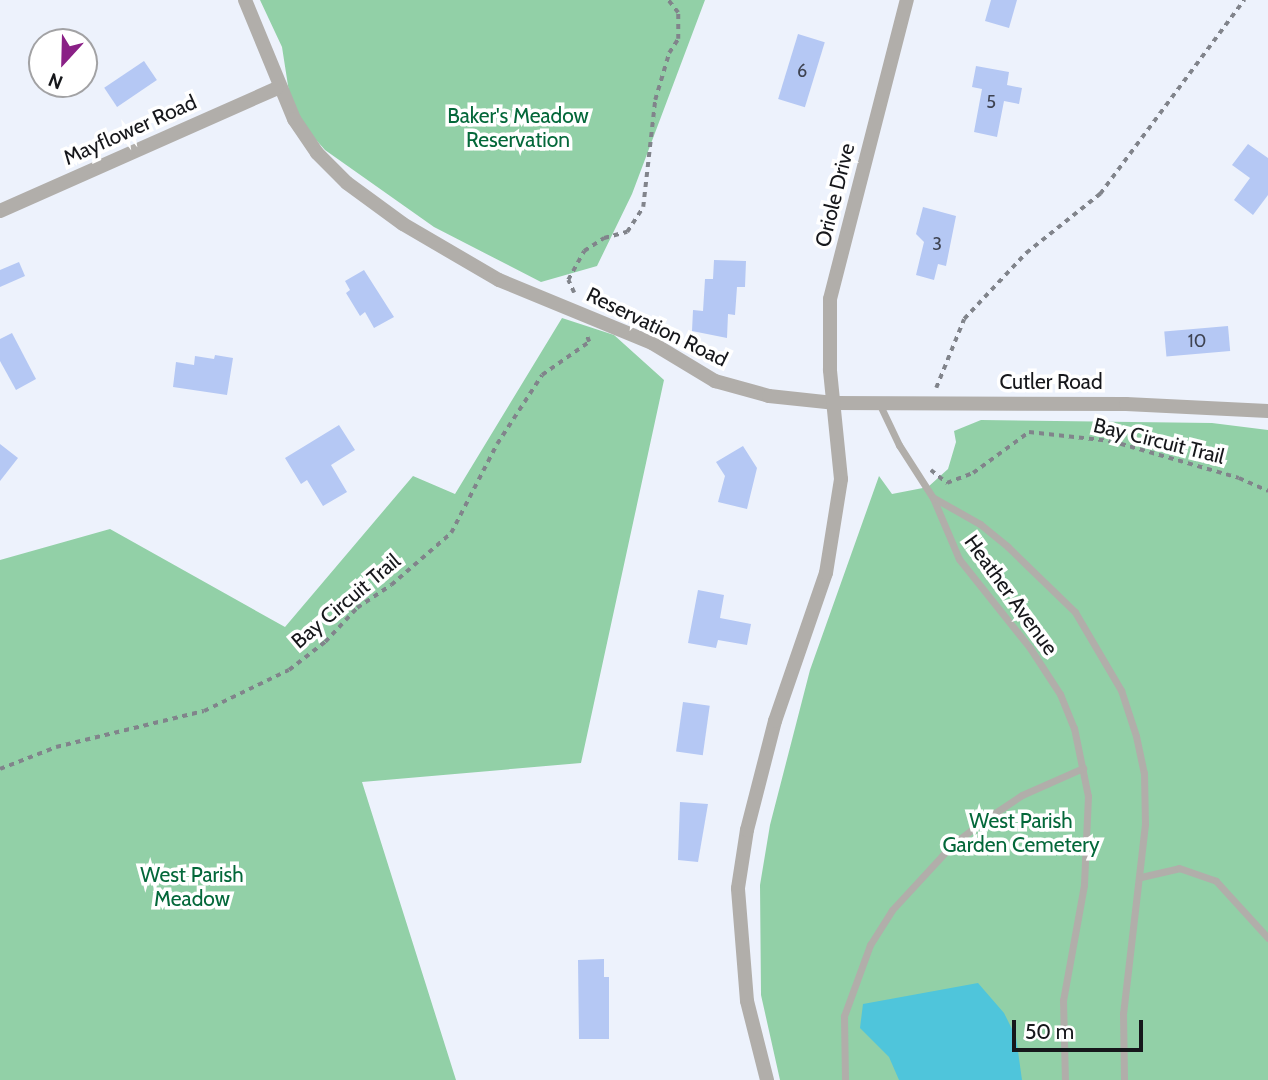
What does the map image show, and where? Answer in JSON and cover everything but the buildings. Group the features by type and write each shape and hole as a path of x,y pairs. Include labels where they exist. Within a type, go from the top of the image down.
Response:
{"street":[{"name":"Reservation Road","path":"245,0 277,88 317,153 347,183 403,224 499,280 581,311 652,343 715,381 769,396 834,403"},
{"name":"Oriole Drive","path":"834,403 830,299 907,0"},
{"name":"Mayflower Road","path":"0,211 277,88"},
{"name":"Cutler Road","path":"834,403 1207,405 1268,411"},
{"path":"767,1080 747,1001 738,888 747,830 775,721 826,573 841,479 834,403"}],"lane":[{"path":"879,402 899,445 933,498"},
{"name":"Heather Avenue","path":"933,498 960,559 1030,648 1060,694 1083,768 1088,796 1086,842 1063,1000 1065,1080"},
{"name":"Heather Avenue","path":"933,498 980,524 1044,578 1075,612 1121,690 1144,773 1141,877 1123,1013 1124,1080"},
{"path":"845,1080 845,1016 870,945 892,910 953,844 985,819 1022,795 1083,768"},
{"path":"1141,877 1179,868 1207,877 1268,938"}],"path":[{"path":"581,311 568,280 584,251 604,238 627,232 643,207 655,100 669,53 678,39 678,13 668,0"},
{"path":"930,403 964,319 1026,253 1100,194 1244,0"},
{"name":"Bay Circuit Trail","path":"0,769 56,747 204,712 289,670 325,642 357,608 391,585 451,533 496,444 542,375 589,342 581,311"},
{"name":"Bay Circuit Trail","path":"928,468 947,483 973,473 1030,432 1111,441 1239,478 1268,491"}],"green space":[{"name":"Baker's Meadow Reservation","path":"260,0 705,0 632,194 597,266 541,282 434,227 325,150 302,124 289,92 282,47"},
{"name":"West Parish Meadow","path":"562,318 614,335 664,380 581,763 362,782 456,1080 0,1080 0,560 110,529 285,627 413,476 455,494"},
{"name":"West Parish Garden Cemetery","path":"981,420 1212,423 1268,430 1268,1080 780,1080 761,995 760,885 770,825 810,670 879,476 892,494 928,487 948,469 956,442 954,431"}],"water":[{"path":"978,983 1004,1013 1016,1037 1022,1080 899,1080 889,1057 860,1028 863,1004"}]}
